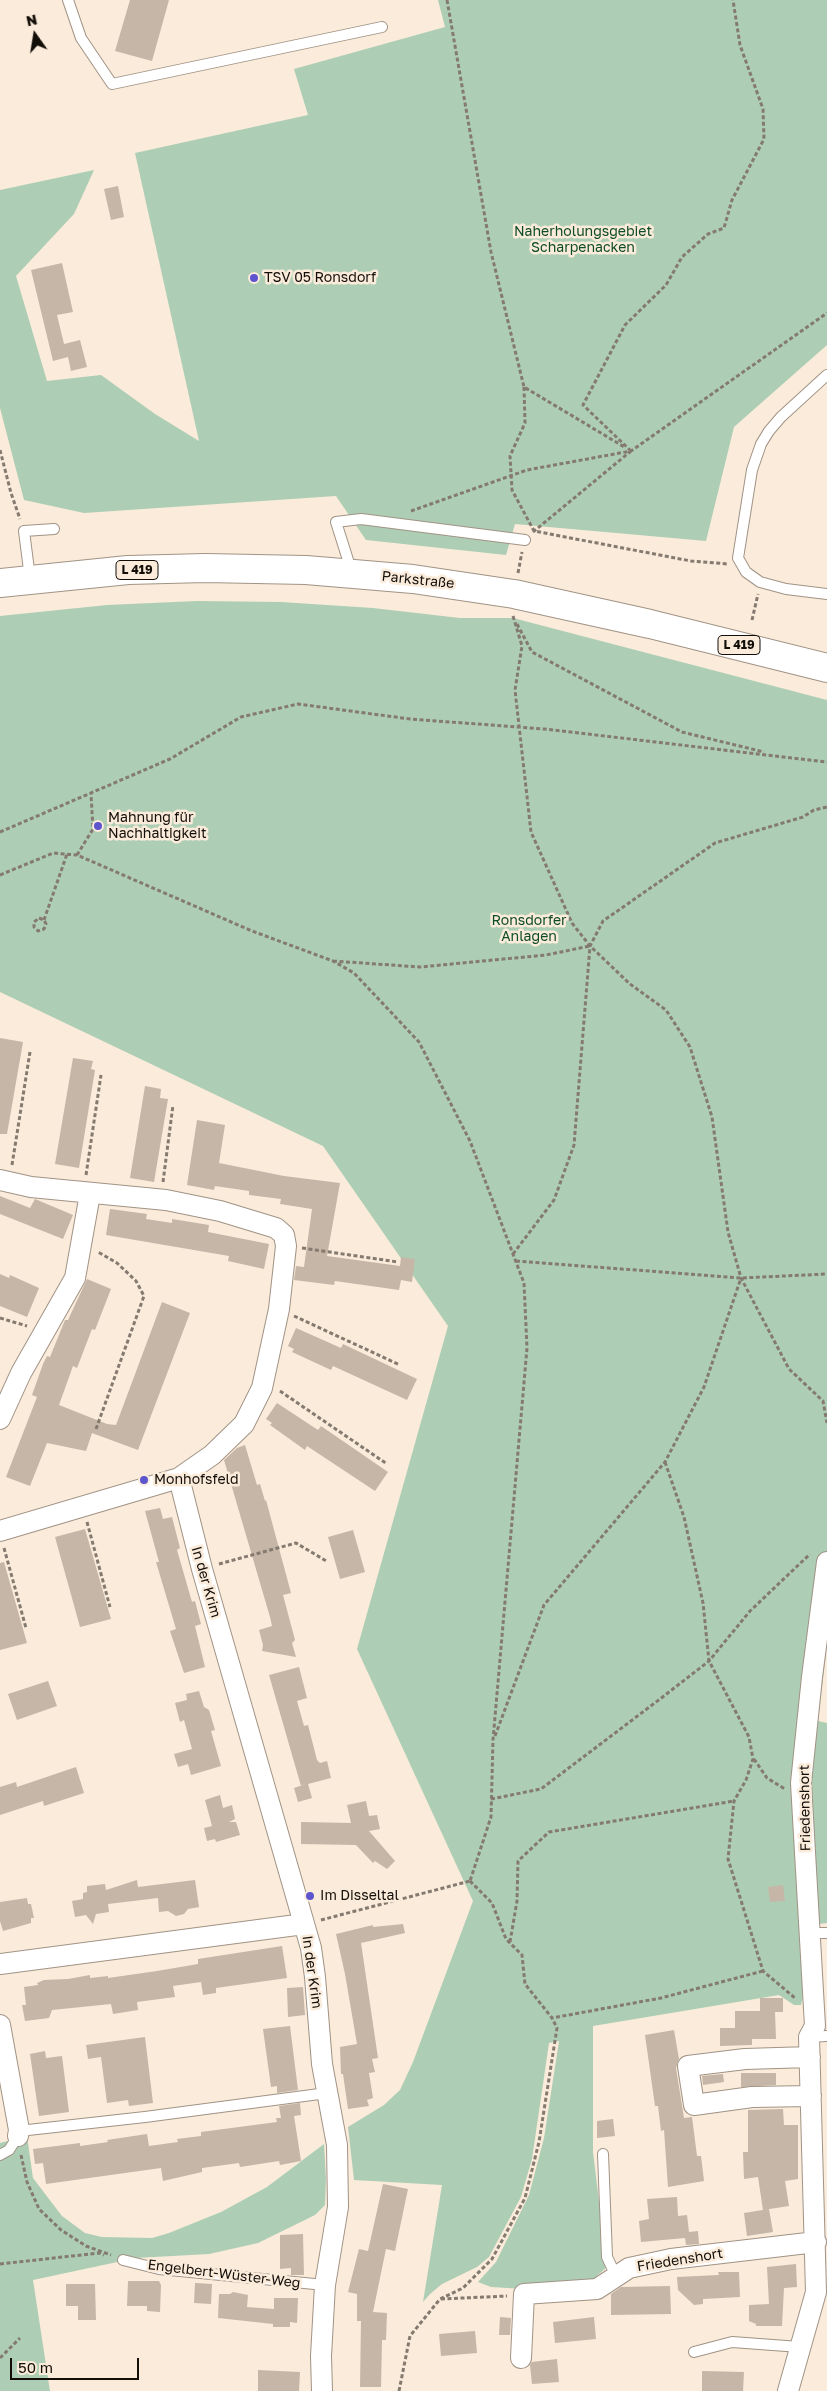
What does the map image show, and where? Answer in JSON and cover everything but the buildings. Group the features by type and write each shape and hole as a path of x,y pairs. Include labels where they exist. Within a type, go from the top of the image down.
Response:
{"main road":[{"name":"Parkstraße","path":"0,582 128,570 205,568 348,573 433,582 514,594 660,626 827,668"}],"street":[{"path":"1,1538 82,1507 179,1478 212,1455 244,1424 264,1380 279,1308 286,1246 284,1235 276,1228 220,1211 160,1200 87,1193 4,1181"},
{"path":"0,1419 21,1373 75,1278 83,1244 87,1193"},
{"name":"In der Krim","path":"179,1478 202,1570 304,1924 315,1977 322,2064 337,2146 338,2207 325,2285 321,2356 322,2391"},
{"name":"Friedenshort","path":"788,2391 800,2347 822,2293 816,2242 810,2057 818,2027 818,1933 802,1794 823,1557"},
{"path":"0,1964 304,1924"},
{"path":"0,2024 18,2133"},
{"path":"810,2057 745,2059 688,2066 694,2105 752,2097 811,2096"},
{"name":"Friedenshort","path":"524,2294 597,2288 629,2268 671,2259 816,2242"},
{"path":"522,2358 524,2294"}],"lane":[{"path":"68,0 81,38 112,84 382,28"},
{"path":"827,375 781,417 761,444 752,470 746,498 738,558 753,579 760,582 805,592 827,594"},
{"path":"348,573 347,552 336,522 361,518 524,540"},
{"path":"30,579 24,531 54,528"},
{"path":"0,2155 9,2150 18,2133 28,2130 327,2093"},
{"path":"603,2154 607,2257 616,2276"},
{"name":"Engelbert-Wüster-Weg","path":"124,2260 159,2268 325,2285"},
{"path":"694,2352 732,2342 800,2347"}],"path":[{"path":"448,0 491,252 524,387 525,424 510,456 512,490 534,531"},
{"path":"631,451 583,405 625,324 666,285 682,257 708,234 724,228 732,200 764,139 763,109 740,45 733,0"},
{"path":"519,567 524,540 534,531 631,451 827,312"},
{"path":"524,387 631,451"},
{"path":"0,450 11,494 24,531"},
{"path":"383,521 527,470 631,451"},
{"path":"534,531 691,561 741,564"},
{"path":"752,620 760,582"},
{"path":"777,755 682,732 532,652 513,618 522,646 515,690 531,832 572,923 590,946 630,984 666,1010 690,1047 712,1117 728,1232 741,1278 789,1369 823,1401 827,1423"},
{"path":"0,832 170,759 241,717 298,704 410,719 518,729 544,729 827,762"},
{"path":"77,855 93,829 91,794"},
{"path":"513,1254 554,1200 574,1146 590,946 603,921 716,843 803,817 814,810 827,807"},
{"path":"0,875 53,853 77,855 252,931 333,961 354,973 419,1042 470,1141 524,1283 526,1348 493,1740 491,1817 470,1881"},
{"path":"44,920 67,854"},
{"path":"333,961 420,967 546,955 590,946"},
{"path":"4,1181 30,1052"},
{"path":"87,1193 101,1075"},
{"path":"160,1200 173,1105"},
{"path":"83,1244 117,1263 136,1281 144,1296 96,1429"},
{"path":"286,1246 398,1262"},
{"path":"516,1261 741,1278 827,1274"},
{"path":"493,1740 544,1605 665,1462 704,1387 722,1328 741,1278"},
{"path":"279,1308 400,1365"},
{"path":"0,1318 44,1332"},
{"path":"264,1380 387,1464"},
{"path":"665,1462 684,1517 703,1604 709,1661 749,1737 753,1759 766,1778 786,1789 802,1794"},
{"path":"82,1507 110,1607"},
{"path":"1,1538 26,1628"},
{"path":"202,1570 296,1543 328,1562"},
{"path":"491,1800 541,1789 709,1661 750,1612 811,1554 823,1557"},
{"path":"753,1759 746,1780 734,1801 728,1859 763,1971 818,2027"},
{"path":"510,1943 517,1901 518,1861 549,1832 734,1801"},
{"path":"304,1924 470,1881"},
{"path":"398,2391 410,2336 440,2299 463,2288 492,2259 525,2198 539,2142 556,2038 557,2028 552,2018 525,1984 522,1955 506,1939 492,1903 470,1881"},
{"path":"552,2018 661,1998 763,1971"},
{"path":"18,2133 27,2182 39,2209 61,2230 86,2246 124,2260"},
{"path":"0,2264 99,2253 124,2260"},
{"path":"440,2299 524,2294"},
{"path":"0,2358 20,2338"}],"green space":[{"name":"Naherholungsgebiet Scharpenacken","path":"438,0 827,0 827,345 734,427 706,541 515,524 506,555 366,540 336,496 84,513 24,500 0,408 0,190 94,170 74,214 16,276 47,381 101,375 155,414 199,441 135,153 308,115 294,69 445,27"},
{"name":"Ronsdorfer Anlagen","path":"197,601 281,602 373,608 460,618 513,618 827,700 827,1645 818,1721 827,1723 827,1923 819,1924 801,2005 794,2005 779,1995 593,2026 593,2152 607,2267 591,2281 524,2289 491,2287 478,2282 496,2262 529,2195 544,2138 559,2041 549,2043 532,2159 521,2197 489,2257 477,2267 442,2284 423,2302 442,2185 354,2180 348,2127 384,2105 400,2090 413,2062 473,1901 357,1649 448,1326 323,1146 0,992 0,616 107,605"},
{"path":"27,2136 33,2178 62,2216 85,2233 102,2237 152,2238 221,2212 267,2187 324,2144 325,2205 315,2215 258,2243 209,2254 136,2258 33,2280 50,2391 0,2391 0,2143"}],"place":[{"name":"TSV 05 Ronsdorf","path":"254,278"},
{"name":"Mahnung für Nachhaltigkeit","path":"98,826"},
{"name":"Monhofsfeld","path":"144,1480"},
{"name":"Im Disseltal","path":"310,1896"}]}
